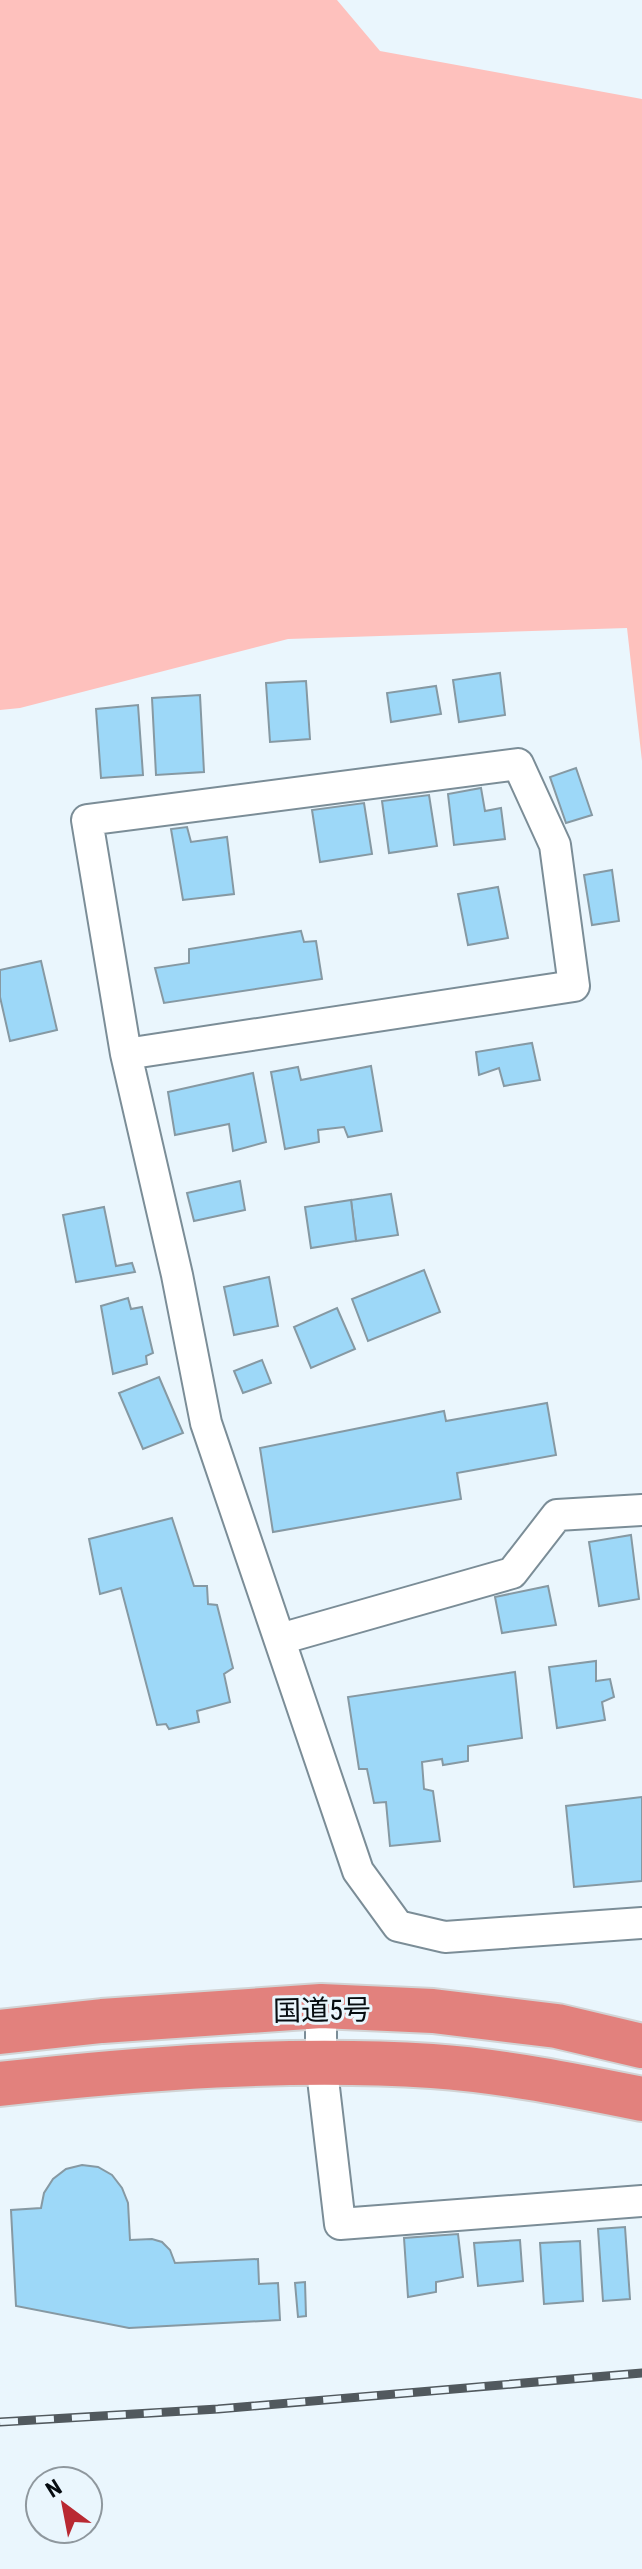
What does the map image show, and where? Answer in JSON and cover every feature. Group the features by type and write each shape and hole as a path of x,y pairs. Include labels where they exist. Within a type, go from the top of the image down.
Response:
{"highway":[{"name":"国道5号","path":"0,2032 102,2021 321,2006 433,2011 557,2026 642,2046"},
{"name":"国道5号","path":"0,2084 107,2072 321,2062 434,2066 536,2078 642,2099"}],"street":[{"path":"126,1054 574,986 555,845 518,764 87,820 126,1054 177,1275 206,1423 358,1871 398,1926 445,1937 642,1923"},
{"path":"280,1639 512,1573 557,1515 642,1510"},
{"path":"321,2006 321,2062 340,2224 642,2201"}],"shaded area":[{"path":"0,0 337,0 380,51 642,99 642,761 627,628 288,639 20,708 0,710"}],"building":[{"path":"500,673 505,715 459,722 453,680"},
{"path":"306,681 310,739 270,742 266,683"},
{"path":"436,686 441,714 391,722 387,693"},
{"path":"200,695 204,772 156,775 152,698"},
{"path":"138,705 143,775 101,778 96,709"},
{"path":"576,768 592,815 566,823 550,777"},
{"path":"481,788 485,811 501,808 505,839 454,845 448,794"},
{"path":"429,795 437,846 389,853 382,801"},
{"path":"364,803 372,854 320,862 312,810"},
{"path":"187,827 191,842 227,837 234,894 183,900 171,829"},
{"path":"612,870 619,921 592,925 584,875"},
{"path":"498,887 508,938 468,945 458,894"},
{"path":"301,931 304,942 316,941 322,979 164,1003 155,968 189,963 189,949"},
{"path":"41,961 57,1030 10,1041 0,997 0,970"},
{"path":"532,1043 540,1080 504,1086 499,1068 479,1075 476,1052"},
{"path":"371,1066 382,1131 348,1137 344,1127 318,1130 319,1142 285,1149 271,1072 298,1067 301,1080"},
{"path":"253,1073 266,1142 233,1151 229,1124 175,1135 168,1092"},
{"path":"240,1181 245,1210 194,1221 187,1193"},
{"path":"391,1194 398,1235 356,1241 351,1200"},
{"path":"351,1200 356,1241 311,1248 305,1207"},
{"path":"104,1207 116,1266 132,1263 135,1272 76,1282 63,1215"},
{"path":"424,1270 440,1312 368,1341 352,1299"},
{"path":"269,1277 278,1326 234,1335 224,1287"},
{"path":"128,1298 131,1309 142,1307 153,1353 146,1356 147,1364 113,1374 101,1306"},
{"path":"337,1308 355,1349 311,1368 294,1327"},
{"path":"262,1360 271,1383 243,1393 234,1371"},
{"path":"159,1377 183,1433 143,1449 119,1393"},
{"path":"547,1403 556,1455 457,1473 461,1499 273,1532 260,1448 444,1411 446,1421"},
{"path":"172,1518 194,1586 207,1586 208,1604 217,1605 233,1668 224,1674 230,1702 197,1711 199,1722 169,1729 166,1724 157,1725 121,1588 100,1594 89,1539"},
{"path":"631,1535 639,1599 599,1606 589,1542"},
{"path":"548,1586 556,1625 502,1633 495,1597"},
{"path":"596,1661 596,1681 610,1679 614,1697 602,1702 605,1720 557,1728 549,1667"},
{"path":"515,1672 522,1738 468,1746 468,1761 443,1765 442,1759 422,1762 424,1789 433,1791 440,1841 390,1846 386,1802 374,1803 367,1769 359,1769 348,1697"},
{"path":"642,1797 642,1881 574,1887 566,1806"},
{"path":"82,2165 98,2167 112,2175 122,2188 128,2203 130,2240 162,2242 170,2250 175,2263 258,2259 259,2284 278,2283 280,2320 129,2328 16,2306 11,2210 41,2208 44,2193 53,2179 66,2169"},
{"path":"625,2227 630,2299 603,2301 598,2229"},
{"path":"458,2234 463,2277 436,2282 436,2292 408,2297 404,2238"},
{"path":"520,2240 523,2281 478,2286 474,2243"},
{"path":"580,2241 583,2301 544,2304 540,2243"},
{"path":"305,2282 306,2316 298,2317 295,2283"}],"railway":[{"path":"0,2422 218,2409 642,2373"}]}
